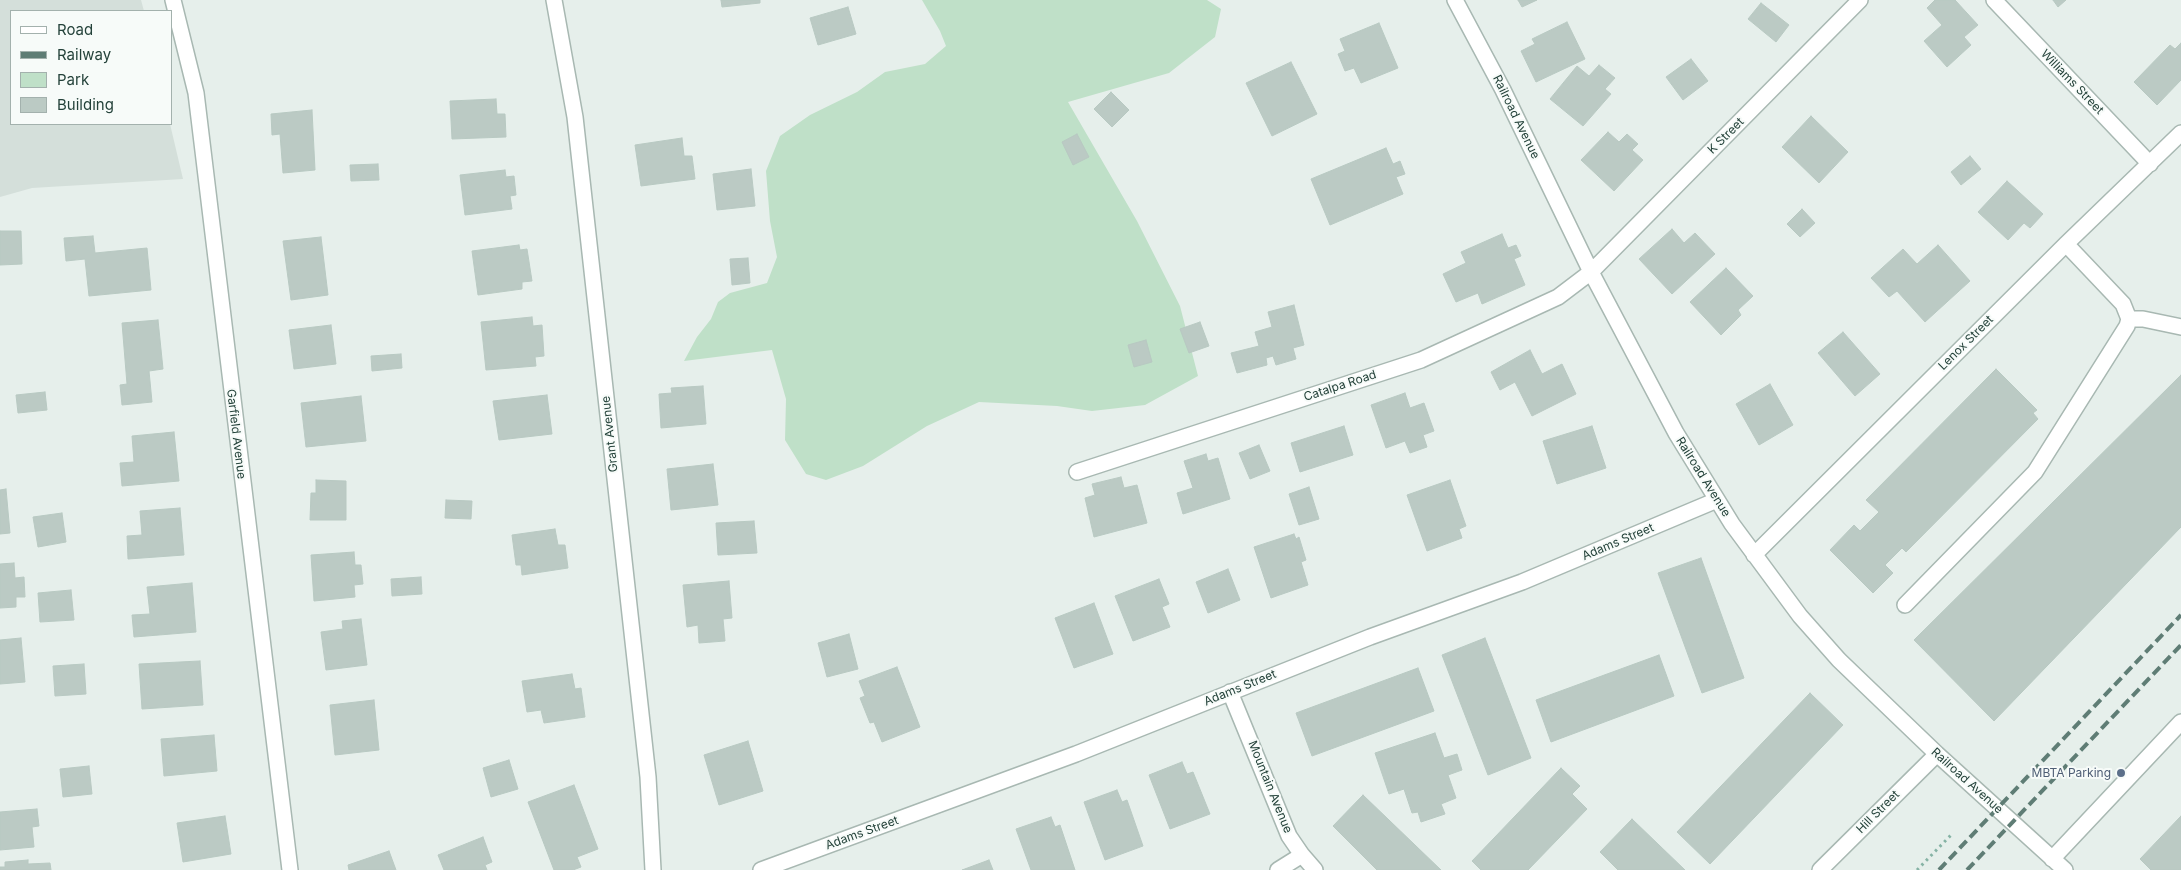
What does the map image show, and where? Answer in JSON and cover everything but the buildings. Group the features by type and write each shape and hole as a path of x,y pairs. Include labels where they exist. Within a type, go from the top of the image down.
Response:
{"street":[{"name":"Garfield Avenue","path":"173,0 196,93 290,870"},
{"name":"Grant Avenue","path":"554,0 575,117 647,767 653,870"},
{"name":"Railroad Avenue","path":"1455,0 1503,90 1591,272 1676,433 1754,556 1800,616 1839,660 1937,754 2064,870"},
{"name":"K Street","path":"1591,272 1860,0"},
{"name":"Williams Street","path":"1994,0 2150,164"},
{"name":"Lenox Street","path":"1754,556 2066,244 2181,133"},
{"path":"1905,605 2035,472 2124,331 2129,319 2123,304 2066,244"},
{"name":"Catalpa Road","path":"1076,472 1420,360 1558,298 1591,272"},
{"path":"2129,319 2143,319 2181,327"},
{"name":"Adams Street","path":"761,870 1076,754 1370,637 1522,582 1717,500"},
{"name":"Mountain Avenue","path":"1230,692 1289,836 1315,870"},
{"path":"2052,859 2181,722"},
{"name":"Hill Street","path":"1820,870 1937,754"},
{"path":"1833,870 1836,854"},
{"path":"1278,870 1302,855"}],"path":[{"path":"1916,870 1953,833"}],"shaded area":[{"path":"0,0 141,0 144,10 10,10 10,125 170,125 183,179 32,188 0,197"}],"green space":[{"path":"922,0 1207,0 1221,9 1215,37 1169,73 1068,102 1137,221 1180,306 1198,376 1145,405 1092,411 1057,406 979,402 927,426 863,466 826,480 806,474 785,440 786,399 772,350 684,361 697,337 711,319 718,302 730,293 767,283 777,257 770,221 766,171 780,136 810,115 857,92 885,72 925,64 946,46 940,31"}],"railway":[{"path":"1939,870 2181,615"},
{"path":"1967,870 2181,645"}],"place":[{"name":"MBTA Parking","path":"2121,773"}]}
